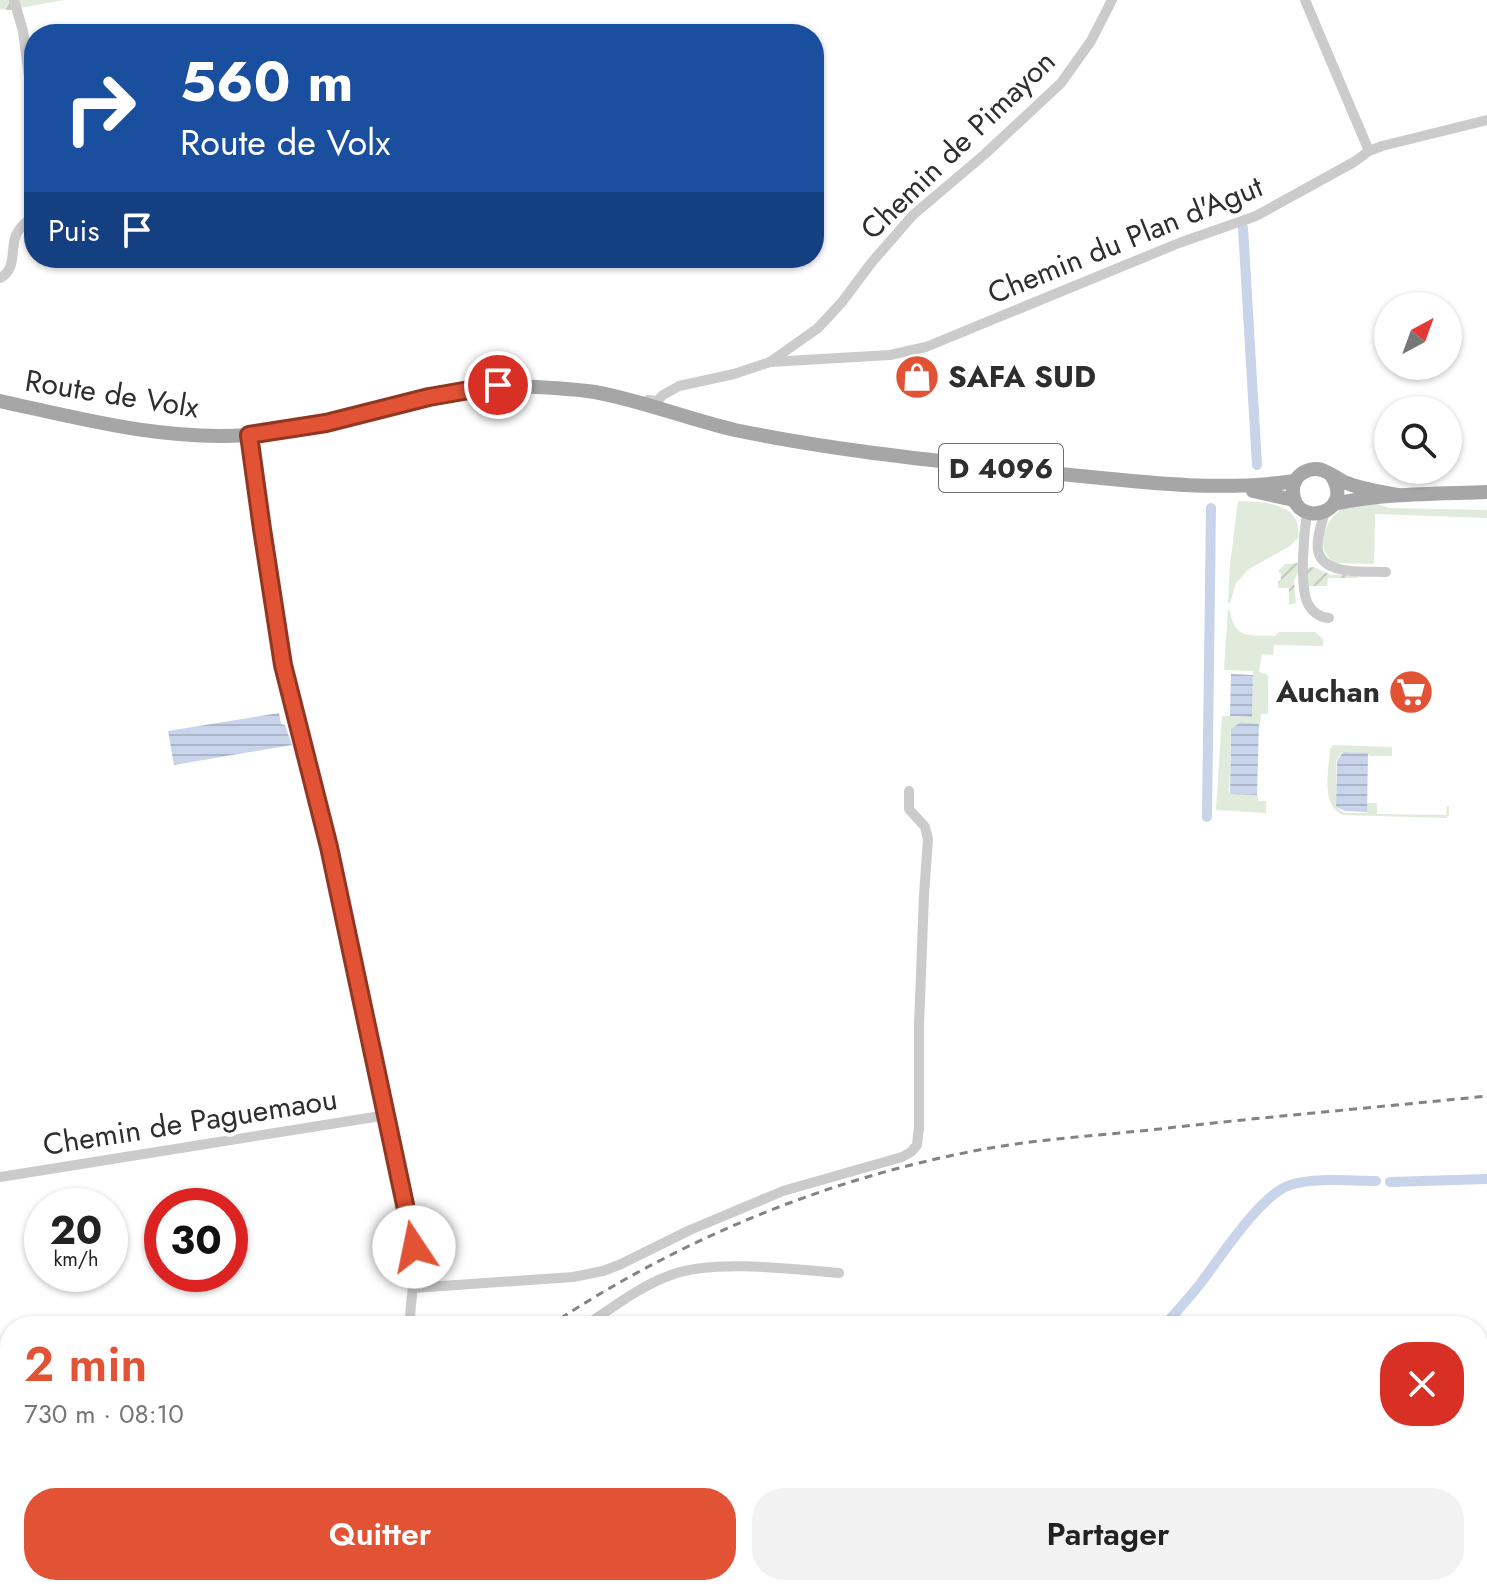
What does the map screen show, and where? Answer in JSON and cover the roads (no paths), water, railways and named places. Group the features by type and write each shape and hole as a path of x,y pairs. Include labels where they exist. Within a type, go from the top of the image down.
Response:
{"main road":[{"name":"Route de Volx","path":"0,401 159,433 249,435 326,423 429,397 529,381 565,380 599,384 660,399 771,435"},
{"name":"Route de Volx","path":"498,385 597,393 734,429 835,447 1128,481 1233,487 1294,500"},
{"path":"1398,495 1357,486 1319,469 1305,471 1295,481 1293,491 1294,500 1302,510 1319,514 1355,500 1487,492"},
{"path":"1329,508 1338,489 1331,475"},
{"name":"Route de Volx","path":"1233,487 1295,481"}],"street":[{"path":"14,0 24,39"},
{"name":"Chemin de Pimayon","path":"660,399 679,386 770,362 818,328 913,215 1052,93 1079,61 1112,0"},
{"path":"1305,0 1369,151"},
{"name":"Chemin du Plan d'Agut","path":"770,362 890,355 926,347 1179,243 1256,216 1369,151 1487,120"},
{"path":"0,278 10,268 16,235 24,226"},
{"path":"597,393 609,390 653,401 660,399"},
{"path":"249,435 283,665 329,847 415,1255 410,1316"},
{"path":"1329,508 1318,548 1323,561 1335,569 1386,572"},
{"path":"1307,512 1304,563 1306,599 1317,614 1329,618"},
{"path":"414,1288 573,1277 603,1271 783,1191 911,1152 917,1145 919,1127 919,1026 928,839 927,829 909,809 909,791"},
{"name":"Chemin de Paguemaou","path":"0,1177 387,1115"},
{"path":"601,1316 645,1288 680,1272 749,1267 839,1273"}],"water":[{"path":"1231,674 1253,675 1252,717 1230,716"},
{"path":"279,713 292,745 174,765 168,731"},
{"path":"1241,722 1259,724 1257,795 1230,794 1231,729"},
{"path":"1343,752 1368,753 1367,812 1345,811 1336,807 1337,761"}],"waterway":[{"path":"1243,228 1257,465"},
{"path":"1207,817 1211,508"},
{"path":"1390,1182 1487,1179"},
{"path":"1173,1316 1254,1214 1278,1191 1311,1181 1376,1181"}],"railway":[{"path":"565,1316 644,1269 745,1220 851,1182 959,1154 1037,1141 1487,1096"}],"place":[{"name":"SAFA SUD","path":"917,377"},
{"name":"Auchan","path":"1411,692"}]}
